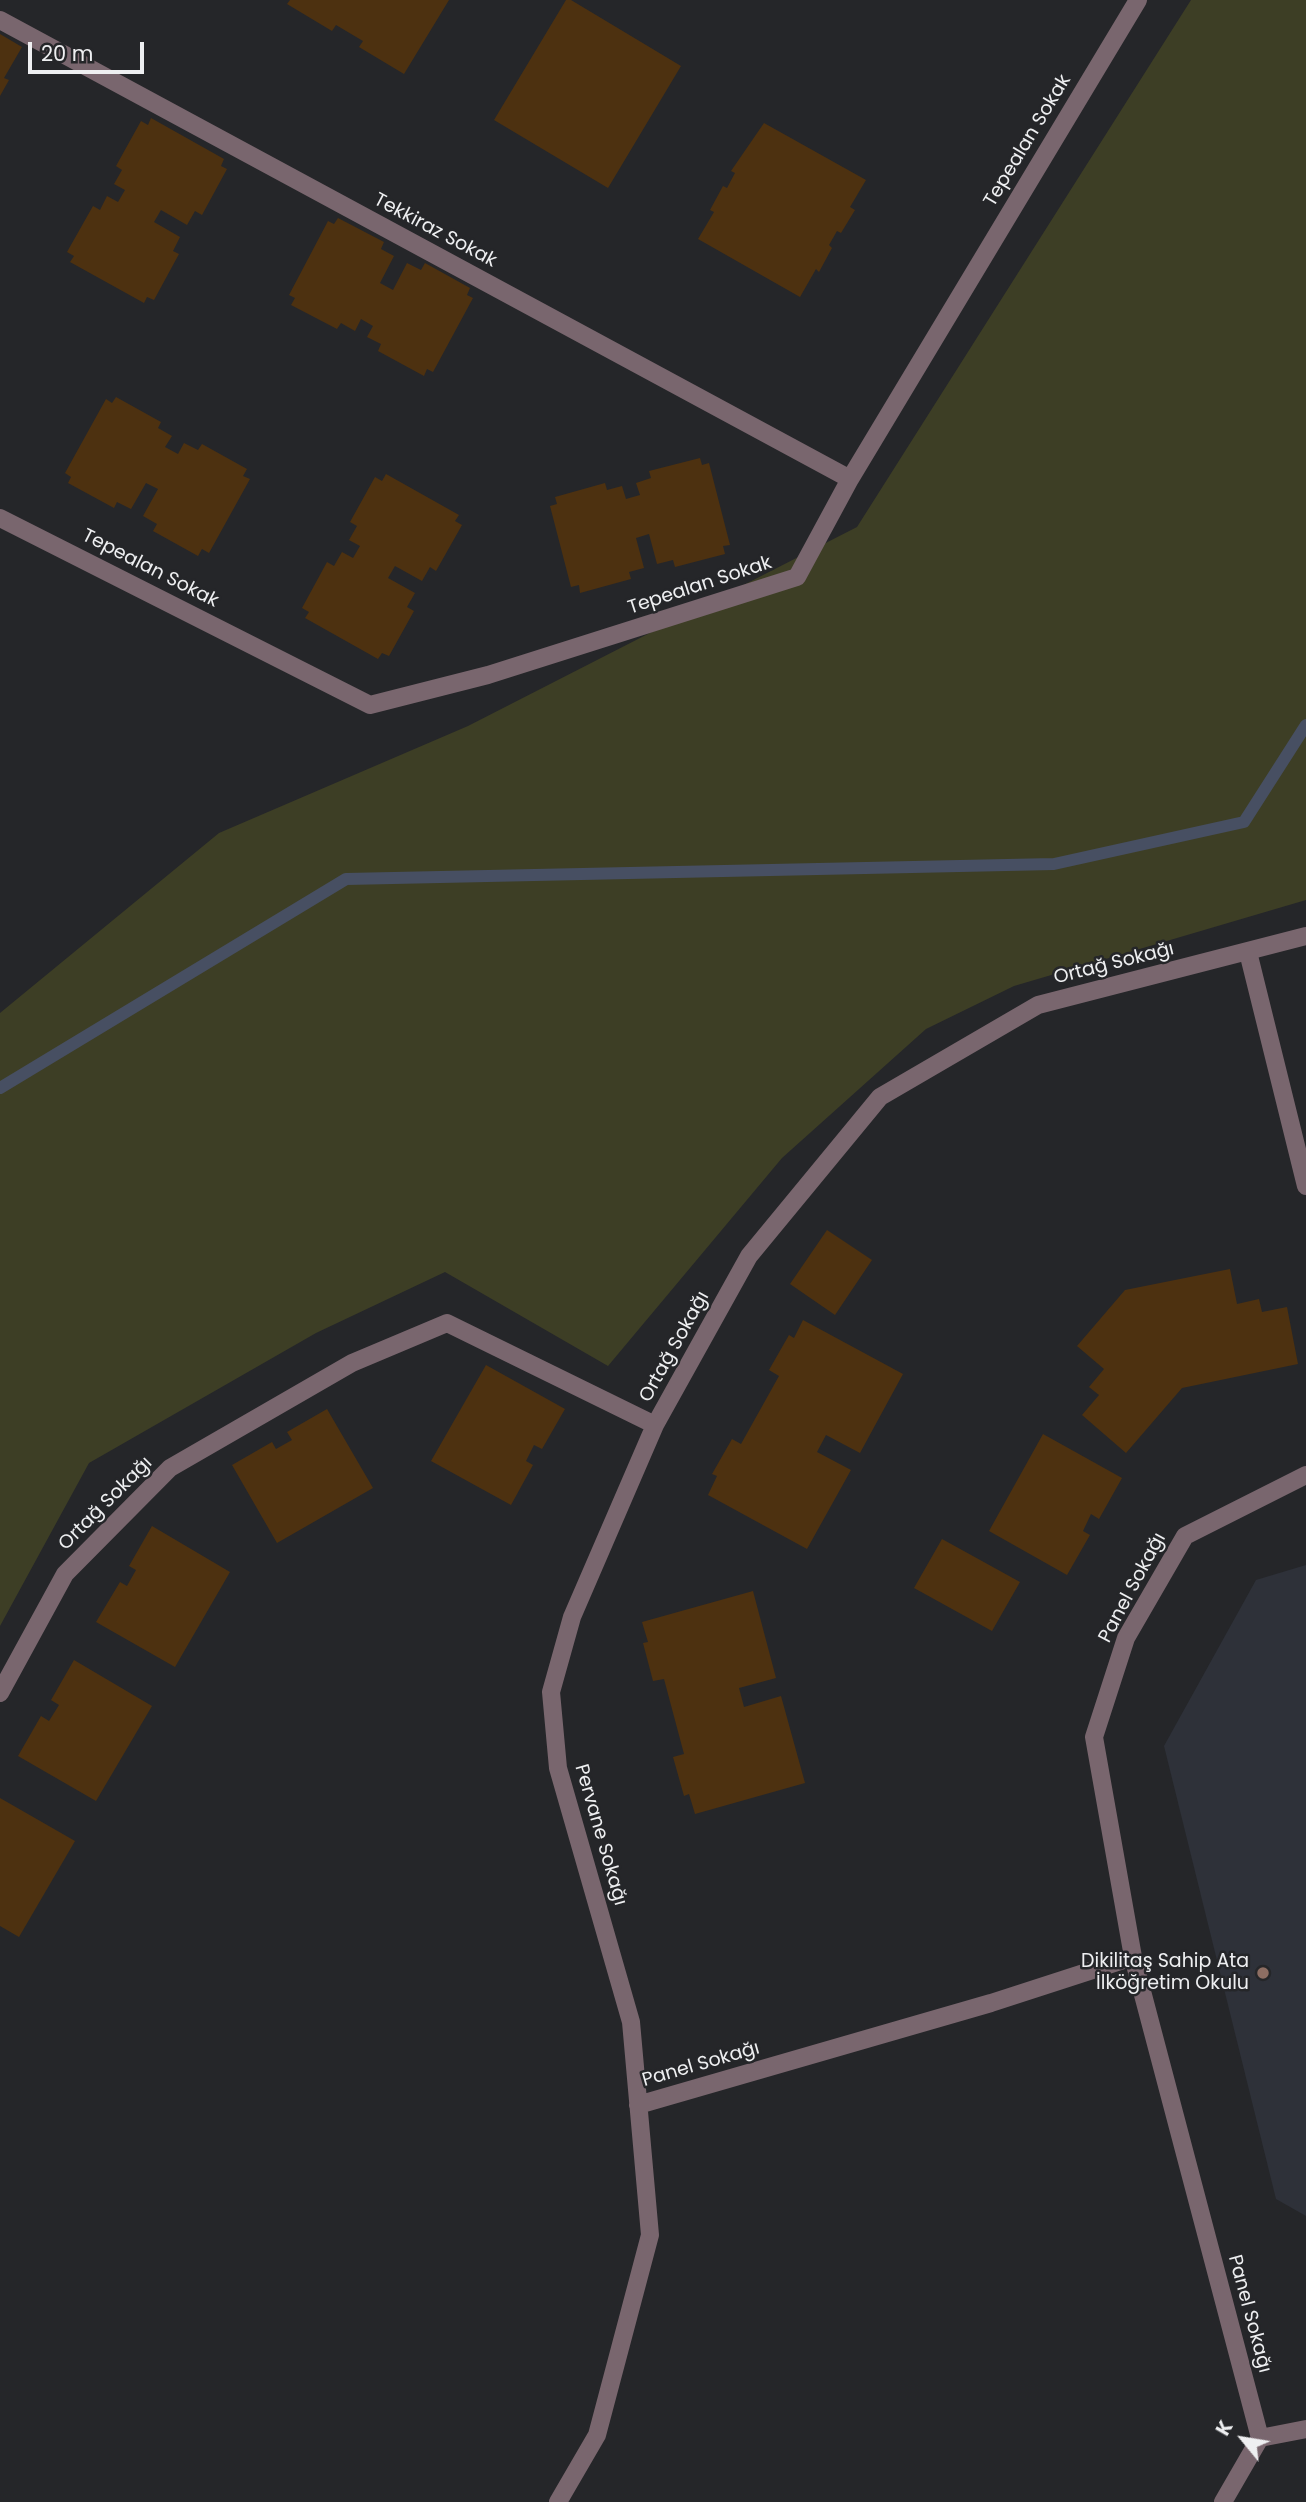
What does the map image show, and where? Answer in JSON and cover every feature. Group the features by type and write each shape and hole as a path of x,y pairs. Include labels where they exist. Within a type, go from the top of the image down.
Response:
{"street":[{"name":"Tepealan Sokak","path":"0,519 370,705 488,675 797,577 850,479 1138,0"},
{"name":"Tekkiraz Sokak","path":"0,20 850,479"},
{"name":"Ortağ Sokağı","path":"0,1693 65,1574 170,1468 352,1363 447,1323 655,1424 750,1256 880,1097 1038,1005 1306,936"},
{"path":"1248,952 1306,1186"},
{"name":"Pervane Sokağı","path":"638,2105 631,2022 558,1768 551,1692 572,1617 655,1424"},
{"name":"Panel Sokağı","path":"1260,2438 1133,1957 1094,1737 1126,1639 1185,1535 1306,1475"},
{"name":"Panel Sokağı","path":"558,2502 597,2435 650,2235 638,2105 991,2003 1133,1957"},
{"path":"1223,2502 1260,2438 1306,2429"}],"shaded area":[{"name":"Dikilitaş Sahip Ata İlköğretim Okulu","path":"1306,1565 1306,2216 1276,2199 1164,1746 1256,1580"}],"green space":[{"path":"1191,0 1306,0 1306,900 1014,986 926,1029 782,1158 608,1366 445,1272 316,1333 89,1463 0,1626 0,1013 219,833 468,726 857,527"}],"building":[{"path":"290,0 449,0 404,74 359,47 363,41 336,25 332,31 287,4"},
{"path":"566,0 571,0 681,66 608,188 494,120"},
{"path":"0,34 22,47 4,78 9,80 0,96"},
{"path":"151,118 224,159 221,166 227,169 202,215 195,211 187,225 161,210 154,222 180,237 173,251 179,254 154,300 147,297 144,303 70,262 74,256 67,252 93,206 100,210 107,196 118,202 125,190 114,184 122,170 116,166 141,121 148,125"},
{"path":"764,123 866,180 850,207 855,210 841,233 837,231 829,245 832,248 819,272 816,269 800,297 698,239 714,212 710,210 723,186 727,188 735,173 731,171"},
{"path":"338,218 384,242 381,249 394,256 380,283 393,290 407,263 421,270 425,263 470,288 467,295 473,298 433,372 427,369 424,376 378,351 381,344 367,337 373,326 361,319 355,331 341,323 337,329 291,305 295,298 289,295 328,221 334,224"},
{"path":"116,397 161,422 158,428 172,436 165,447 178,454 184,443 198,450 202,444 247,469 243,476 250,479 209,553 202,549 198,556 153,531 157,524 143,516 158,489 146,483 131,509 117,502 114,508 68,483 71,477 65,473 106,399 112,403"},
{"path":"700,458 702,465 709,463 730,545 723,546 725,554 675,567 673,560 657,564 649,534 636,538 644,568 629,572 631,579 580,593 579,585 571,587 550,506 557,504 555,497 605,483 607,490 622,486 626,499 640,495 636,483 651,478 649,471"},
{"path":"386,474 459,515 455,521 462,525 436,571 430,567 422,581 395,566 388,578 415,593 407,607 414,611 389,656 382,653 378,659 305,618 309,612 302,608 327,562 334,566 342,552 353,558 360,546 349,540 357,526 350,522 375,477 382,481"},
{"path":"827,1230 872,1260 835,1315 790,1284"},
{"path":"1230,1269 1237,1304 1259,1299 1262,1312 1287,1307 1298,1364 1182,1388 1126,1453 1082,1415 1099,1395 1089,1387 1104,1369 1077,1346 1125,1290"},
{"path":"803,1320 903,1374 860,1453 826,1435 817,1452 851,1470 807,1549 708,1495 717,1476 712,1474 732,1439 741,1444 779,1376 769,1370 789,1335 794,1338"},
{"path":"486,1365 565,1409 542,1449 534,1445 526,1461 533,1465 511,1505 431,1461"},
{"path":"327,1409 373,1488 277,1543 232,1465 272,1442 276,1449 292,1440 287,1432"},
{"path":"1043,1434 1122,1478 1099,1519 1091,1514 1083,1531 1090,1535 1067,1575 989,1531"},
{"path":"152,1526 230,1572 175,1667 96,1622 120,1582 127,1586 136,1570 129,1566"},
{"path":"942,1539 1020,1582 992,1631 914,1588"},
{"path":"753,1591 776,1678 739,1688 744,1707 781,1696 805,1783 695,1814 689,1794 684,1796 673,1757 684,1754 664,1679 653,1681 643,1643 648,1642 642,1622"},
{"path":"74,1660 152,1706 96,1801 18,1756 41,1716 49,1721 59,1705 51,1700"},
{"path":"0,1798 75,1841 19,1937 0,1926"}],"waterway":[{"path":"0,1088 346,879 1054,864 1244,822 1306,725"}],"place":[{"name":"Dikilitaş Sahip Ata İlköğretim Okulu","path":"1263,1973"}]}
